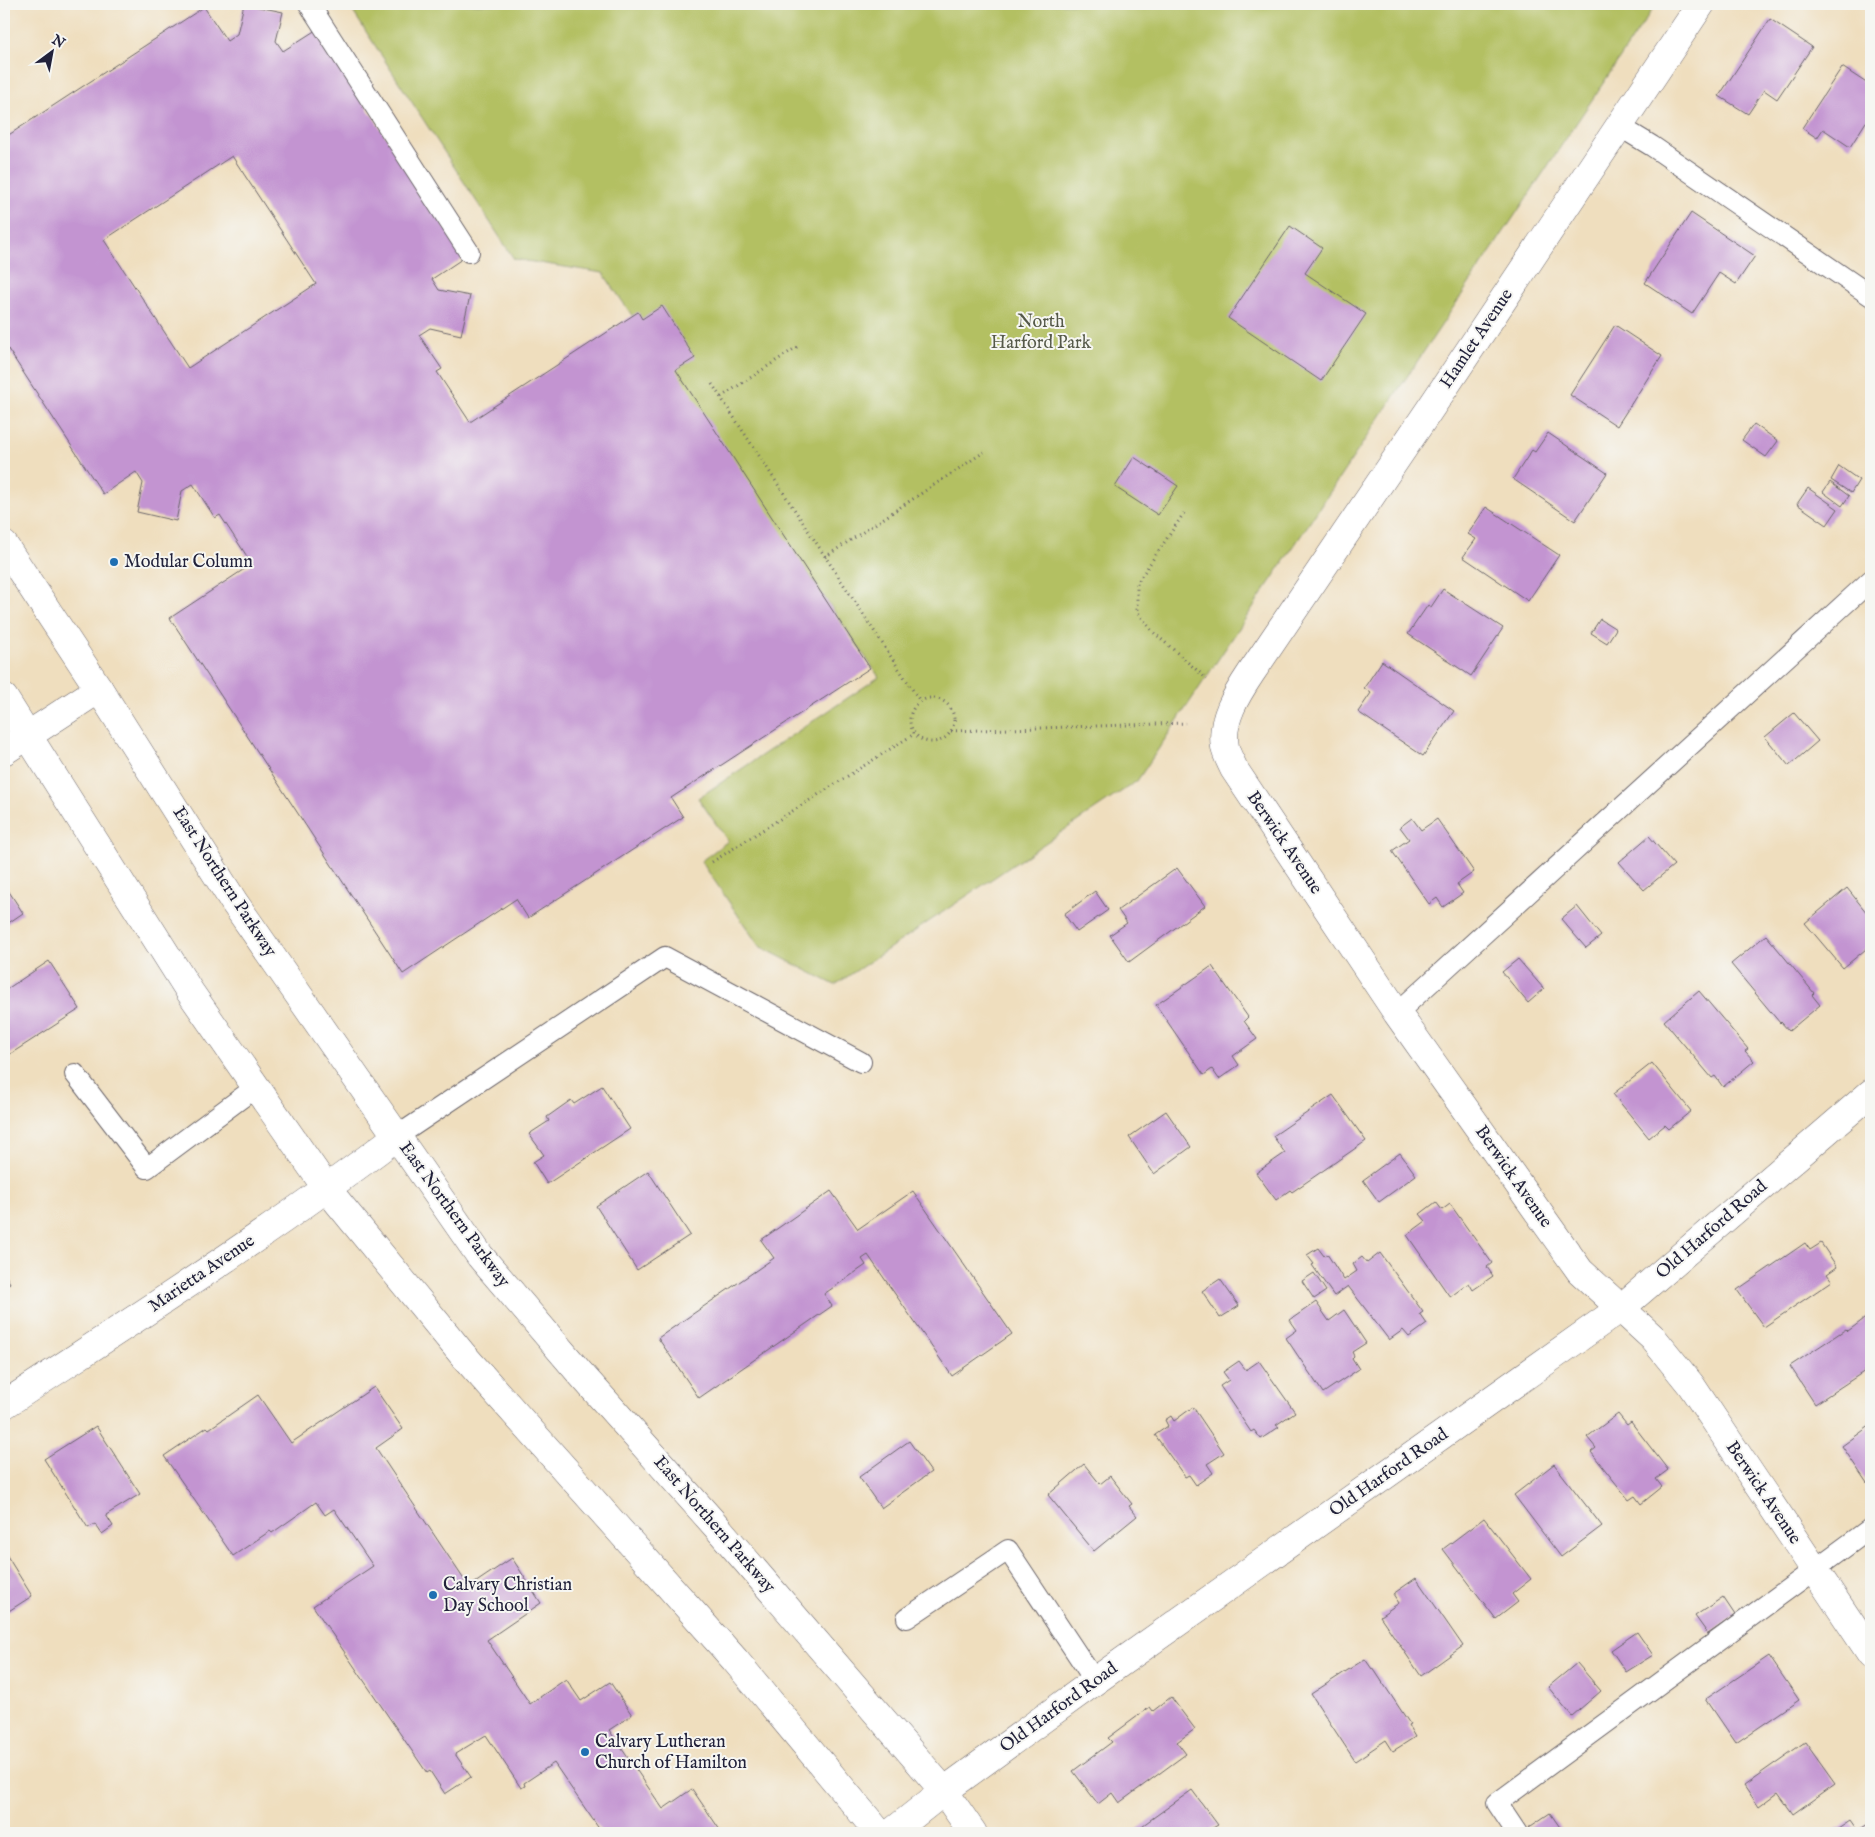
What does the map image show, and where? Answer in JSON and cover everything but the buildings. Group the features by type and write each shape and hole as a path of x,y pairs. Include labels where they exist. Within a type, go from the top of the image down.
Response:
{"street":[{"name":"Hamlet Avenue","path":"1251,673 1701,4"},
{"name":"East Northern Parkway","path":"4,545 99,689 234,902 480,1256 944,1791 973,1833"},
{"name":"Berwick Avenue","path":"1251,673 1235,697 1225,723 1224,748 1234,769 1397,1013 1580,1271 1653,1338 1691,1385 1871,1654"},
{"path":"4,751 99,689"},
{"path":"4,698 190,992 327,1189 463,1355 735,1660 879,1833"},
{"name":"Old Harford Road","path":"891,1833 944,1791 1095,1682 1620,1308 1871,1093"},
{"name":"Marietta Avenue","path":"4,1405 234,1254 327,1189 396,1137"}],"lane":[{"path":"309,4 469,252"},
{"path":"1619,126 1871,296"},
{"path":"1397,1013 1871,580"},
{"path":"396,1137 665,957 861,1062"},
{"path":"74,1074 147,1168 256,1087"},
{"path":"1517,1833 1497,1803 1871,1528"},
{"path":"908,1618 1008,1550 1095,1682"}],"path":[{"path":"721,397 800,345"},
{"path":"712,384 920,701"},
{"path":"825,556 984,452"},
{"path":"1184,513 1137,583 1137,611 1152,631 1207,679"},
{"path":"934,698 942,700 954,717 951,731 940,741 926,742 914,734 909,720 915,706 920,701 934,698"},
{"path":"951,731 1186,723"},
{"path":"712,862 914,734"}],"green space":[{"name":"North Harford Park","path":"348,4 1656,4 1137,781 835,985 759,946 701,861 728,841 698,798 879,677 603,273 514,259"}],"place":[{"name":"Modular Column","path":"114,562"},
{"name":"Calvary Christian Day School","path":"433,1595"},
{"name":"Calvary Lutheran Church of Hamilton","path":"585,1752"}]}
